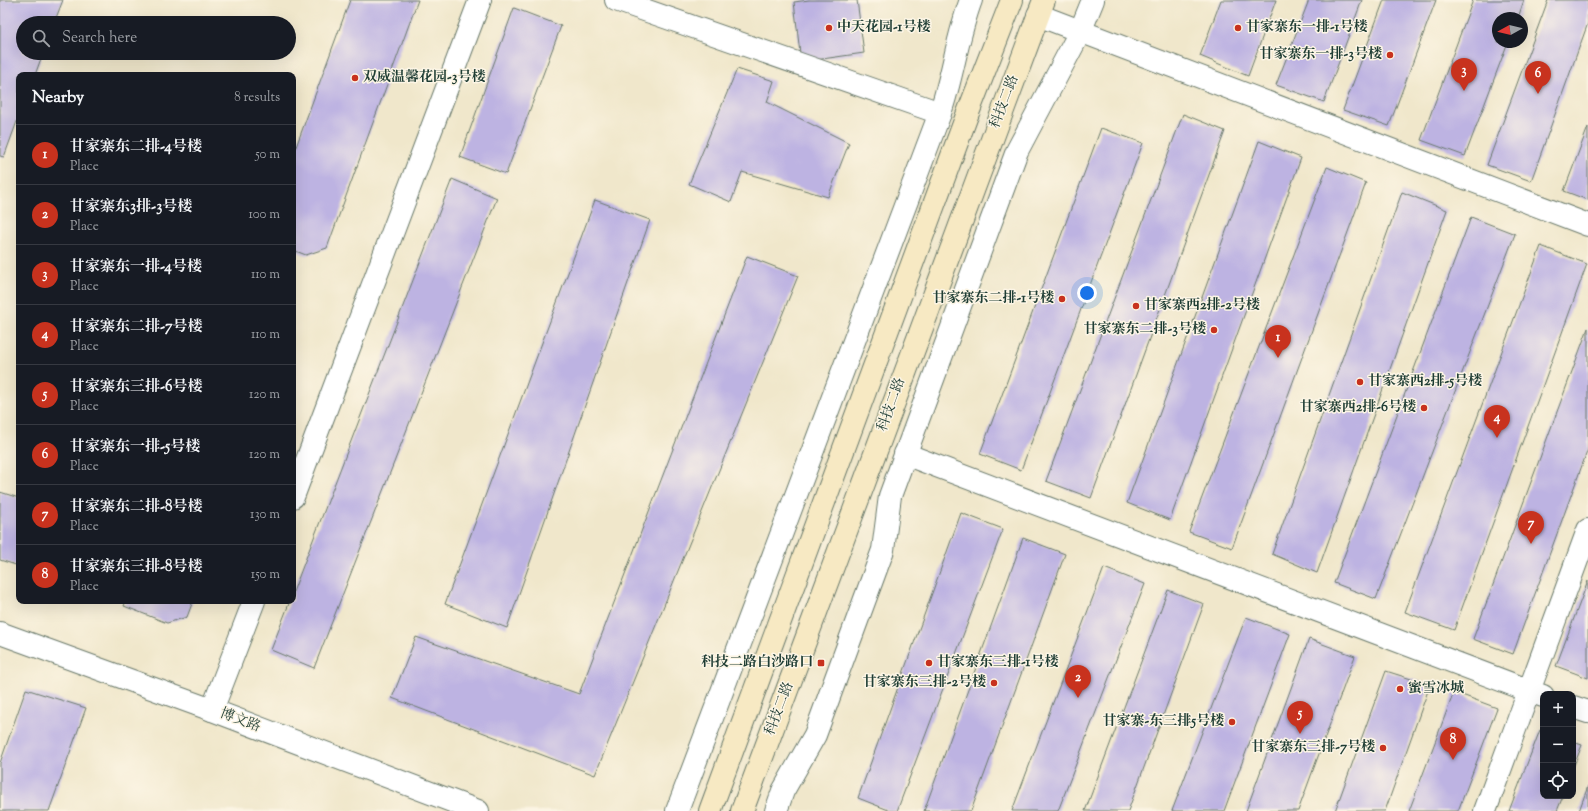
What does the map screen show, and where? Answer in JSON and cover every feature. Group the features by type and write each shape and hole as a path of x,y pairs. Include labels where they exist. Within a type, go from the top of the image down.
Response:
{"main road":[{"name":"科技二路","path":"710,811 966,118 1012,0"},
{"name":"科技二路","path":"742,811 1041,8"}],"street":[{"path":"296,489 480,0"},
{"path":"616,0 940,113"},
{"path":"677,811 948,91 962,23 971,0"},
{"path":"776,811 784,791 815,735 883,550 890,496 1017,151 1080,32 1093,0"},
{"path":"1041,8 1080,32 1588,225"},
{"path":"905,454 1536,694"},
{"path":"1484,811 1536,694 1588,530"},
{"path":"212,710 253,604"},
{"name":"博文路","path":"0,633 212,710 478,811"},
{"path":"1576,708 1588,712"}],"building":[{"path":"0,0 63,0 57,16 16,16 16,60 40,60 36,72 16,72 16,124 4,157 0,156"},
{"name":"双威温馨花园-3号楼","path":"350,0 418,0 327,248 306,255 296,251 296,147"},
{"name":"中天花园-1号楼","path":"809,0 857,0 864,53 801,62 794,2"},
{"name":"甘家寨东一排-1号楼","path":"1221,0 1276,0 1248,76 1200,56"},
{"path":"1309,0 1362,0 1324,102 1276,85"},
{"name":"甘家寨东一排-3号楼","path":"1384,0 1436,0 1389,126 1343,110"},
{"path":"1473,0 1524,0 1520,12 1492,12 1492,48 1506,48 1465,156 1421,140"},
{"path":"1548,0 1588,0 1588,23 1531,181 1487,165"},
{"path":"514,8 561,26 506,174 460,157"},
{"path":"737,69 774,81 767,102 849,143 828,197 742,172 731,202 689,184"},
{"name":"甘家寨西2排-2号楼","path":"1183,114 1225,131 1091,498 1046,481"},
{"path":"1588,127 1588,200 1564,191"},
{"name":"甘家寨东二排-1号楼","path":"1101,128 1143,143 1021,470 980,454"},
{"name":"甘家寨东二排-3号楼","path":"1259,141 1301,158 1170,520 1127,503"},
{"path":"1327,167 1366,183 1232,548 1189,532"},
{"path":"452,179 497,198 314,668 271,650 289,604 296,604 296,584"},
{"name":"甘家寨西2排-5号楼","path":"1402,192 1447,210 1317,573 1272,554"},
{"path":"595,200 650,220 507,628 445,604"},
{"name":"甘家寨西2排-6号楼","path":"1471,217 1515,234 1376,599 1334,583"},
{"path":"1541,246 1587,264 1454,630 1405,612"},
{"path":"747,256 798,276 595,775 392,698 416,637 579,694"},
{"path":"1588,328 1588,449 1513,654 1473,639"},
{"path":"0,492 16,497 16,565 0,560"},
{"name":"甘家寨东三排-1号楼","path":"961,513 1003,529 897,811 891,811 858,798"},
{"name":"甘家寨东三排-2号楼","path":"1023,538 1065,554 971,811 924,811"},
{"path":"1104,568 1145,584 1058,811 1012,811"},
{"path":"1588,581 1588,678 1556,666"},
{"path":"1168,590 1204,604 1128,811 1085,811"},
{"path":"125,604 192,604 187,617 167,623 124,606"},
{"name":"甘家寨-东三排5号楼","path":"1246,617 1290,634 1224,811 1172,811"},
{"path":"1309,639 1355,656 1298,811 1246,811"},
{"name":"甘家寨东三排-7号楼","path":"1386,671 1430,685 1385,811 1335,811"},
{"path":"26,689 86,708 49,811 0,811 0,763"},
{"path":"1454,692 1497,708 1458,811 1409,811"},
{"path":"1540,730 1540,799 1562,799 1557,811 1509,811"},
{"path":"1576,743 1582,745 1576,760"},
{"path":"1588,786 1588,811 1579,811"}],"place":[{"name":"中天花园-1号楼","path":"829,28"},
{"name":"甘家寨东一排-1号楼","path":"1238,28"},
{"name":"甘家寨东一排-3号楼","path":"1390,55"},
{"name":"双威温馨花园-3号楼","path":"355,78"},
{"name":"甘家寨东一排-4号楼","path":"1464,91"},
{"name":"甘家寨东一排-5号楼","path":"1538,94"},
{"name":"甘家寨东二排-1号楼","path":"1062,299"},
{"name":"甘家寨西2排-2号楼","path":"1136,306"},
{"name":"甘家寨东二排-3号楼","path":"1214,330"},
{"name":"甘家寨东二排-4号楼","path":"1278,358"},
{"name":"甘家寨西2排-5号楼","path":"1360,382"},
{"name":"甘家寨西2排-6号楼","path":"1424,408"},
{"name":"甘家寨东二排-7号楼","path":"1497,438"},
{"name":"甘家寨东二排-8号楼","path":"1531,544"},
{"name":"科技二路白沙路口","path":"821,663"},
{"name":"甘家寨东三排-1号楼","path":"929,663"},
{"name":"甘家寨东三排-2号楼","path":"994,683"},
{"name":"蜜雪冰城","path":"1400,689"},
{"name":"甘家寨东3排-3号楼","path":"1078,698"},
{"name":"甘家寨-东三排5号楼","path":"1232,722"},
{"name":"甘家寨东三排-6号楼","path":"1300,734"},
{"name":"甘家寨东三排-7号楼","path":"1383,748"},
{"name":"甘家寨东三排-8号楼","path":"1453,760"}]}
